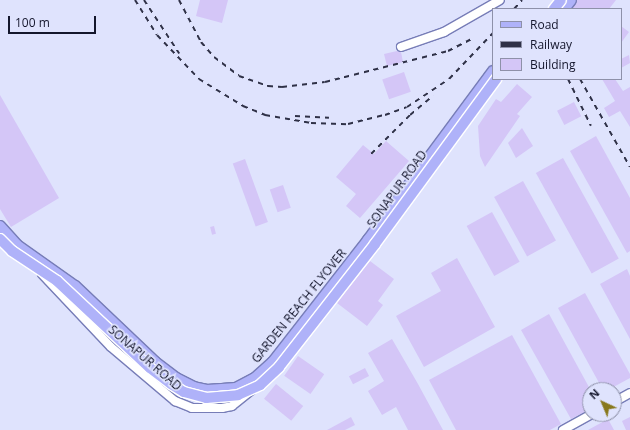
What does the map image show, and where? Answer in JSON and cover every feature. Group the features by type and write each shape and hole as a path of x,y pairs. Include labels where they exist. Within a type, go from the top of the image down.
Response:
{"main road":[{"path":"555,8 561,0"},
{"path":"565,8 571,0"},
{"name":"GARDEN REACH FLYOVER","path":"1,232 75,286 155,362 176,378 194,387 207,390 236,388 255,378 273,362 368,240 492,72"},
{"name":"GARDEN REACH FLYOVER","path":"1,232 12,251 62,285 150,368 178,388 206,398 238,395 260,385 279,367 374,244 496,80"}],"street":[{"path":"401,47 444,32 500,0"},
{"path":"560,8 566,0"},
{"path":"563,430 582,420"}],"building":[{"path":"200,0 228,0 222,23 196,16"},
{"path":"577,0 616,0 610,8 573,8"},
{"path":"622,27 629,32 622,42"},
{"path":"397,51 401,52 403,62 387,66 384,54"},
{"path":"629,55 630,63 622,67 622,58"},
{"path":"404,72 411,92 389,99 382,79"},
{"path":"603,80 616,80 623,91 630,87 630,127 620,111 609,117 604,108 615,101"},
{"path":"517,84 532,97 517,114 520,116 485,167 480,156 478,126 496,99 501,102"},
{"path":"0,95 59,198 11,227 0,209"},
{"path":"574,102 581,116 564,125 557,111"},
{"path":"522,128 533,146 516,158 508,143"},
{"path":"596,136 630,198 630,251 627,253 570,151"},
{"path":"386,141 409,161 360,218 346,206 356,194 336,177 363,145 374,154"},
{"path":"563,158 619,259 592,274 536,173"},
{"path":"245,159 268,222 256,226 233,163"},
{"path":"523,181 556,240 527,256 494,197"},
{"path":"283,185 291,208 278,212 270,190"},
{"path":"492,212 520,262 494,276 467,226"},
{"path":"214,226 216,234 212,235 210,227"},
{"path":"457,258 495,327 424,367 396,316 441,291 431,273"},
{"path":"370,261 394,279 378,301 383,305 367,326 337,303"},
{"path":"627,269 630,276 630,339 600,284"},
{"path":"585,293 630,374 630,378 622,382 599,382 558,308"},
{"path":"549,314 586,382 582,382 582,413 571,419 521,330"},
{"path":"512,335 561,424 550,430 456,430 429,380"},
{"path":"392,339 443,430 408,430 396,407 382,415 368,391 384,381 368,353"},
{"path":"298,356 324,374 310,394 284,376"},
{"path":"365,368 369,376 353,384 349,376"},
{"path":"276,384 303,406 291,421 264,399"},
{"path":"351,417 355,425 345,430 327,430"},
{"path":"630,417 630,430 626,430 622,421"},
{"path":"603,422 610,422 614,430 588,430"}],"railway":[{"path":"135,0 157,35 199,79 243,106 265,115 311,123 348,124 385,115 407,107 449,79 492,34"},
{"path":"144,0 179,53"},
{"path":"179,0 201,42 214,57 239,76 268,86 282,87 325,82 448,51 472,39"},
{"path":"515,8 522,0"},
{"path":"559,0 559,8"},
{"path":"568,80 591,126"},
{"path":"581,80 630,167"},
{"path":"371,154 410,115 433,96"},
{"path":"295,116 329,118"}]}
